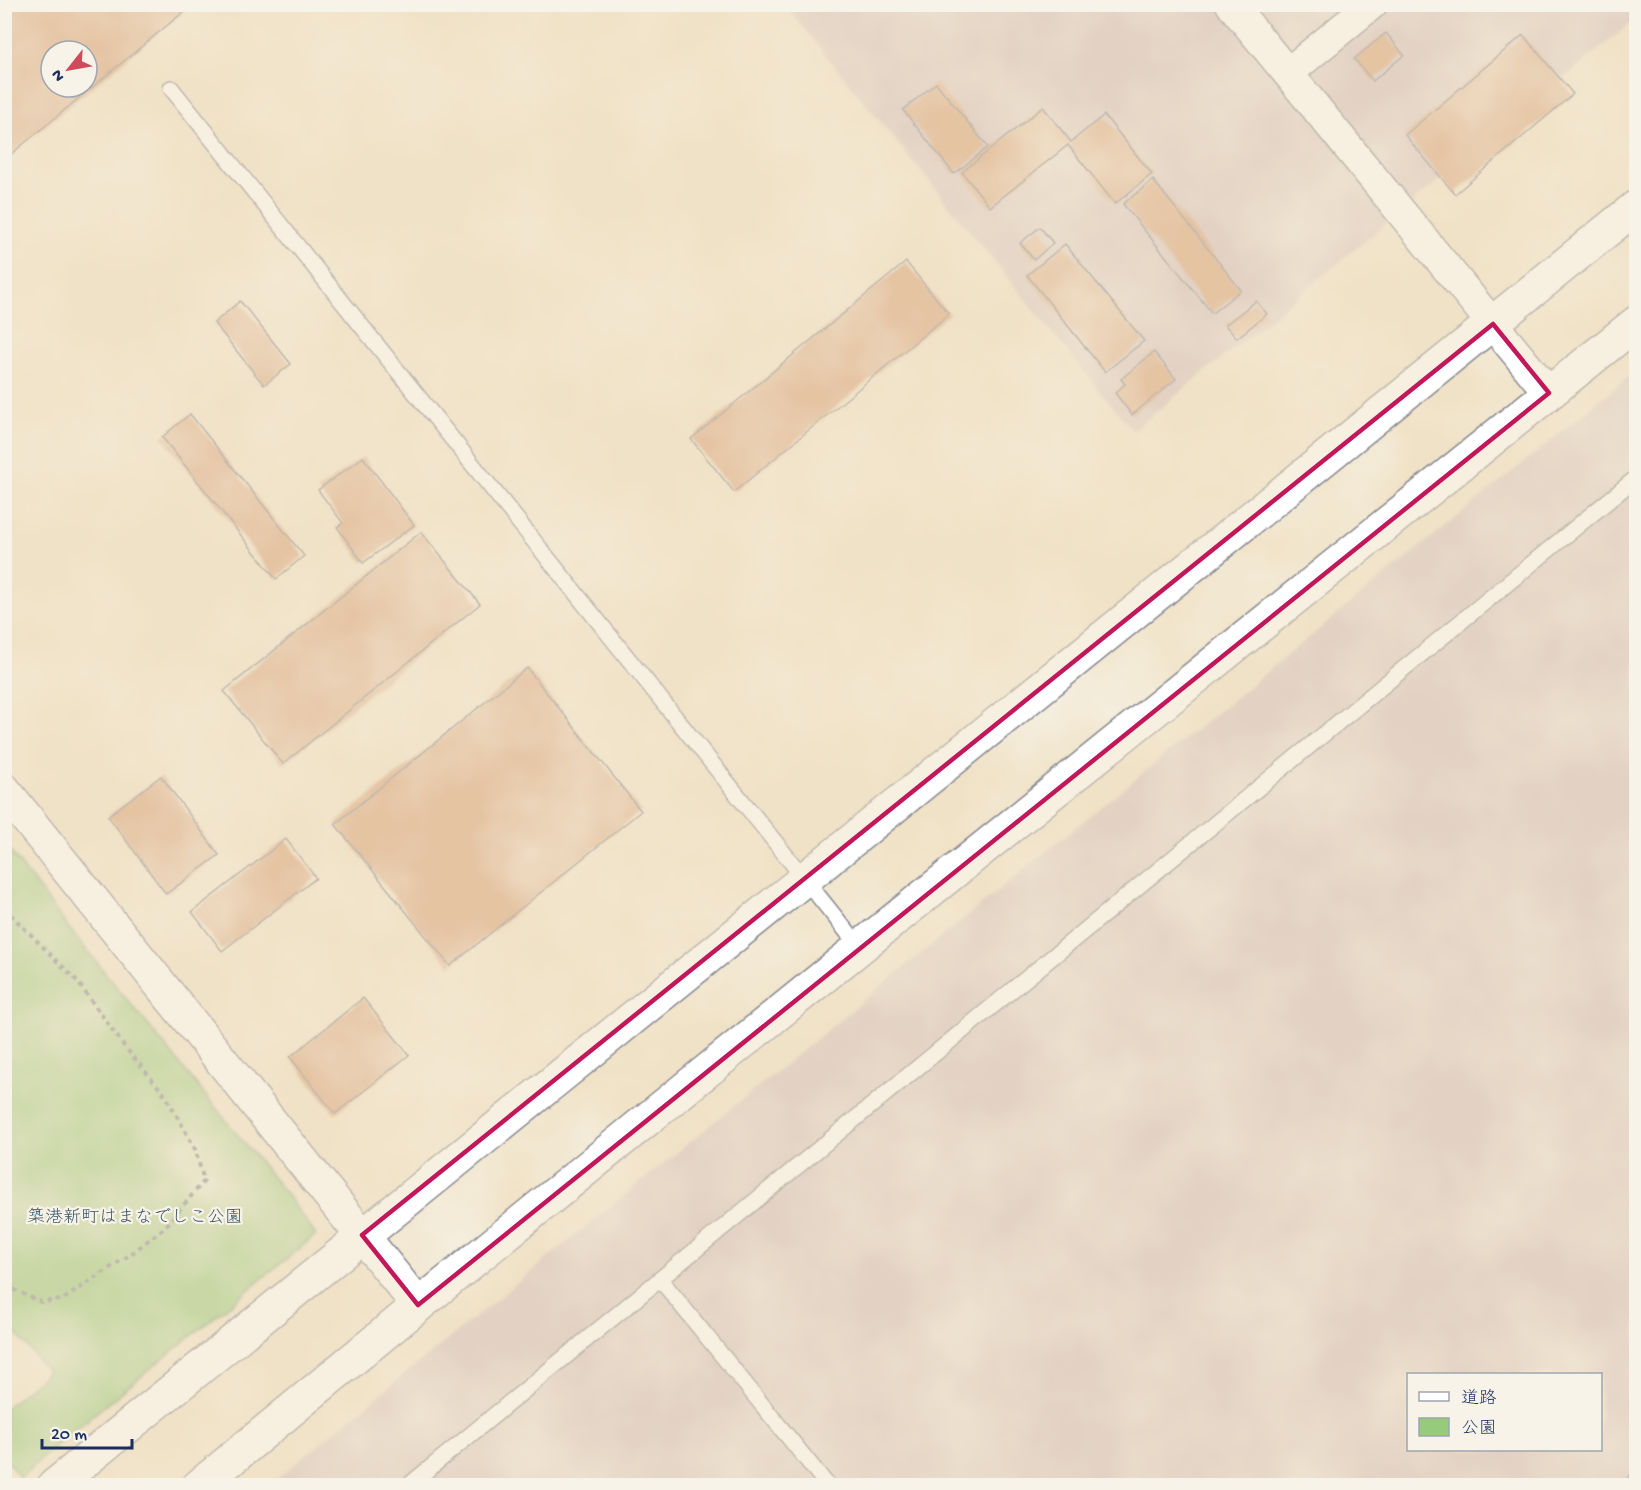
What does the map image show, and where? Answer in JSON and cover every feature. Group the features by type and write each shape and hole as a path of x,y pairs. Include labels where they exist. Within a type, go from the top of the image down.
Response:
{"street":[{"path":"1232,4 1549,393"},
{"path":"1288,73 1372,4"},
{"path":"54,1485 1636,207"},
{"path":"200,1485 418,1305 1636,323"},
{"path":"4,790 418,1305"}],"lane":[{"path":"171,88 860,948"},
{"path":"408,1485 1636,478"},
{"path":"660,1279 828,1485"},
{"path":"1631,1485 1636,1481"}],"path":[{"path":"4,908 77,981 124,1046 166,1096 195,1149 204,1181 165,1228 131,1254 62,1300 41,1302 4,1285"}],"highlighted area":[{"path":"1493,324 1549,393 418,1305 362,1235"}],"shaded area":[{"path":"1636,4 1636,19 1133,431 785,5"},
{"path":"1636,371 1636,1485 269,1485"}],"green space":[{"name":"築港新町はまなでしこ公園","path":"4,843 67,926 286,1194 316,1235 55,1446 20,1478 5,1458 5,1408 48,1372 5,1320"}],"building":[{"path":"4,4 193,4 99,82 99,39 39,39 39,99 78,99 4,160"},
{"path":"1386,33 1404,55 1373,81 1354,59"},
{"path":"1523,35 1573,94 1455,194 1405,135"},
{"path":"936,83 988,147 954,174 903,110"},
{"path":"1043,107 1071,142 1104,115 1152,174 1115,204 1068,145 990,207 962,172"},
{"path":"1153,180 1241,290 1212,313 1123,204"},
{"path":"1040,227 1053,243 1034,260 1020,243"},
{"path":"1065,244 1144,341 1105,372 1027,275"},
{"path":"906,262 949,314 734,492 691,439"},
{"path":"240,301 291,364 264,385 214,323"},
{"path":"1256,301 1267,314 1237,338 1225,325"},
{"path":"1154,352 1176,379 1132,415 1115,393 1125,384 1121,379"},
{"path":"190,414 304,556 276,579 162,437"},
{"path":"363,457 414,525 363,563 337,527 343,523 318,490"},
{"path":"421,532 480,604 283,764 224,691"},
{"path":"527,668 641,811 450,966 335,824"},
{"path":"161,776 219,855 166,894 108,816"},
{"path":"286,839 316,878 222,951 192,912"},
{"path":"363,998 409,1055 335,1114 290,1057"}]}
